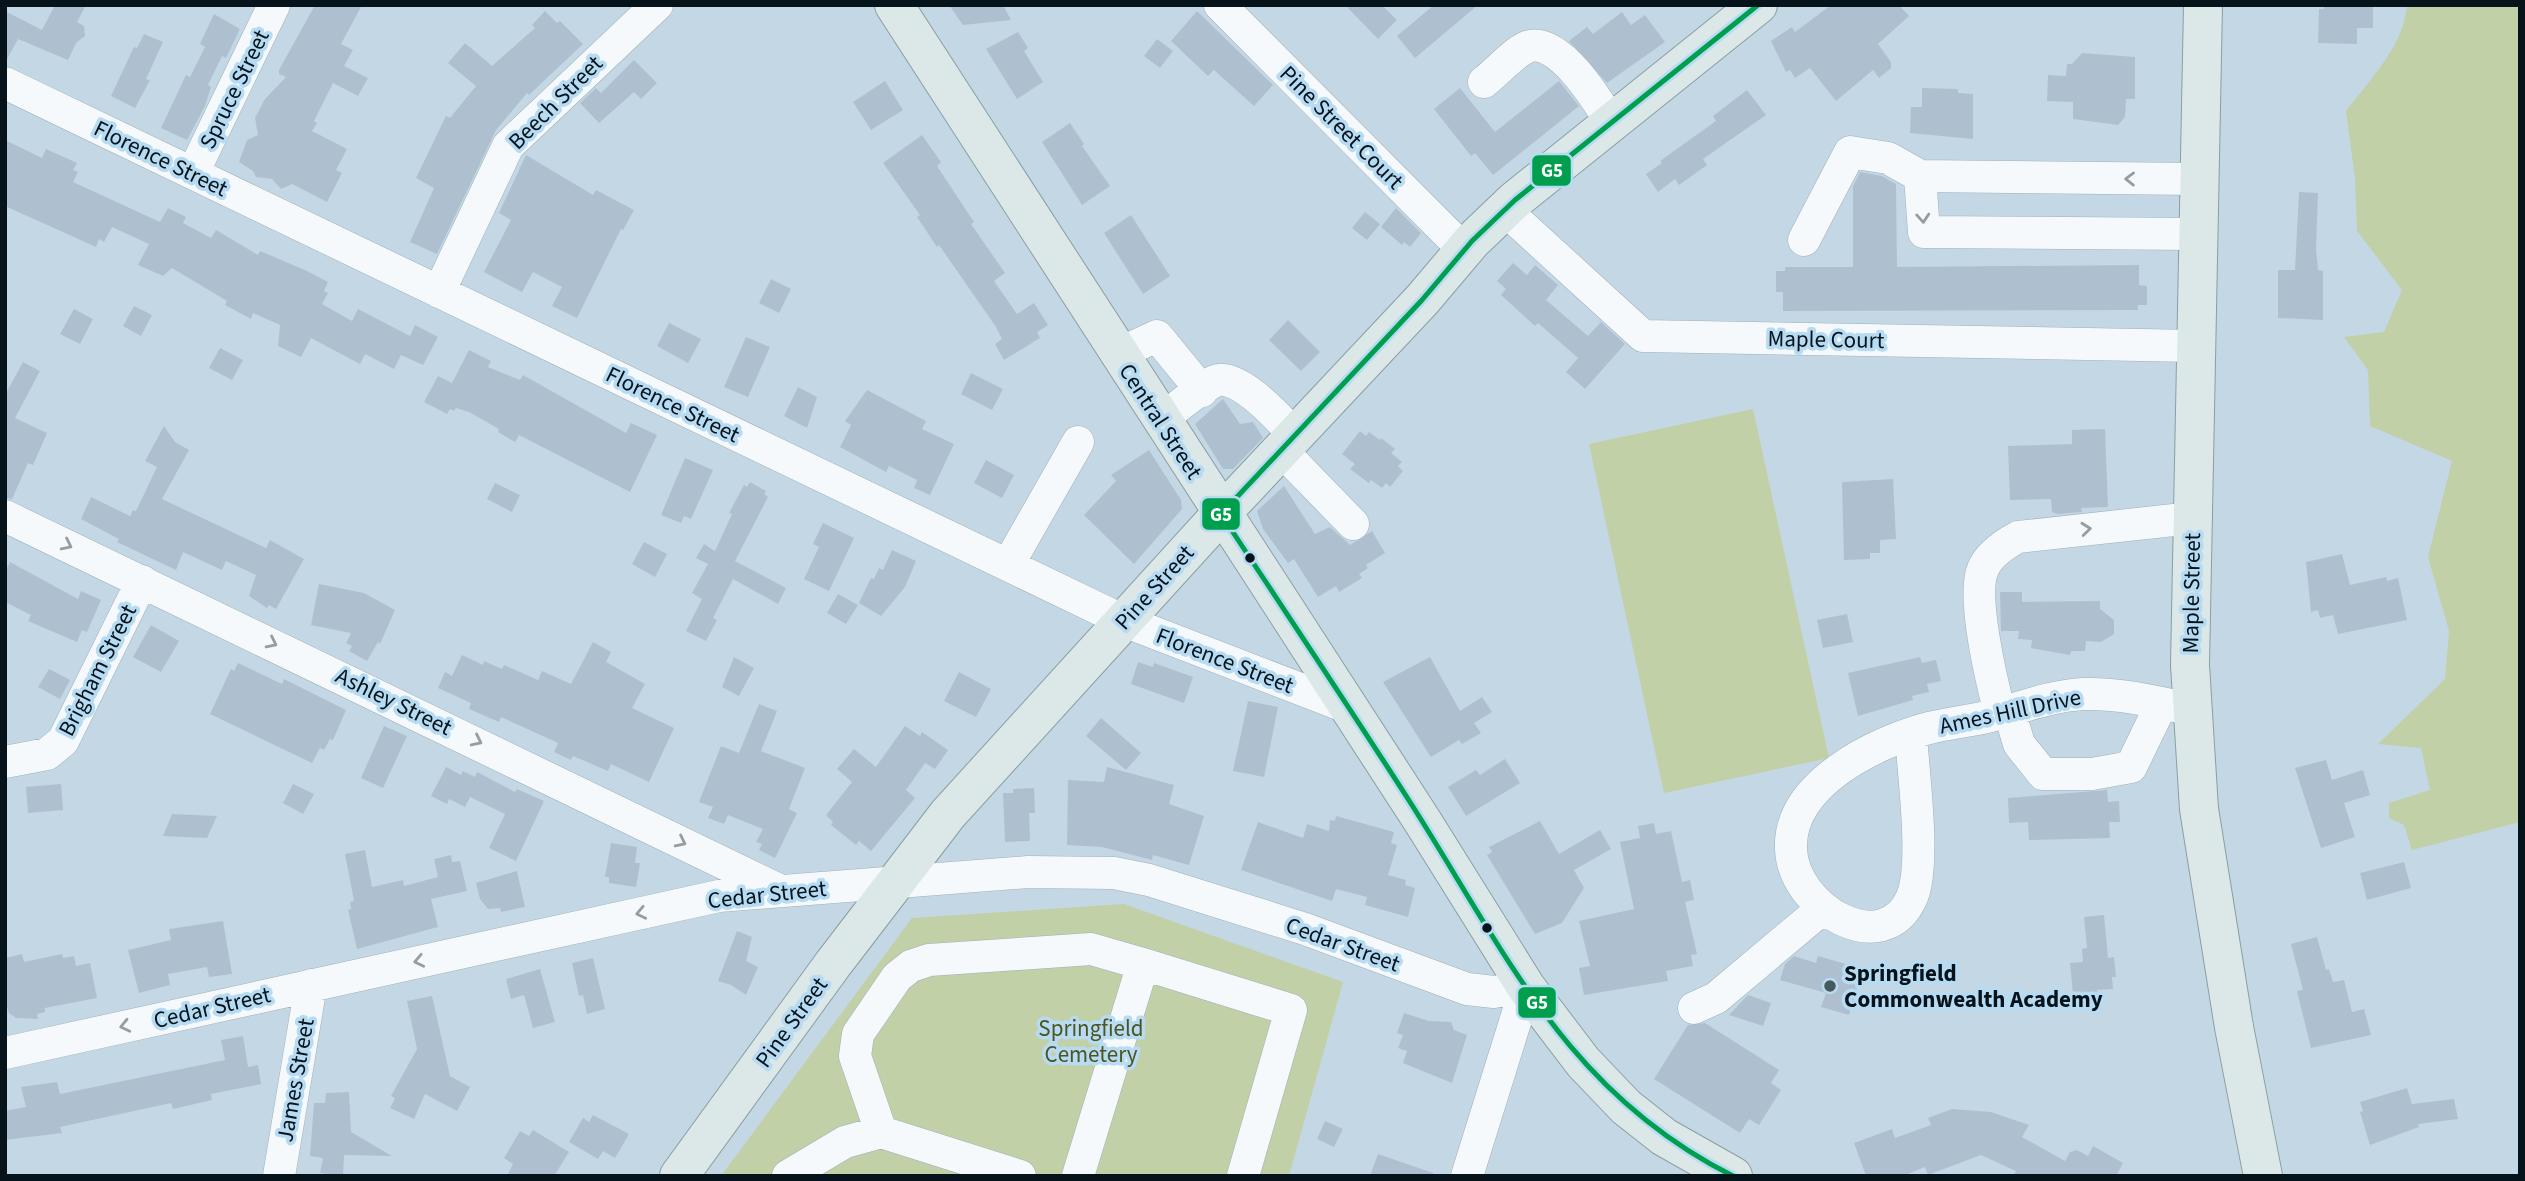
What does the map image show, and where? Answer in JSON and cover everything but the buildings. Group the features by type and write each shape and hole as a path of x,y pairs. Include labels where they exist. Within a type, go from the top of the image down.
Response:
{"main road":[{"name":"Central Street","path":"894,5 1526,987 1583,1062 1626,1107 1664,1137 1733,1176"},
{"name":"Pine Street","path":"679,1176 895,881 1005,749 1464,250 1505,210 1758,5"},
{"name":"Maple Street","path":"2203,5 2190,665 2178,707 2199,809 2234,1027 2263,1176"}],"street":[{"name":"Spruce Street","path":"193,173 274,5"},
{"name":"Beech Street","path":"439,292 508,146 657,5"},
{"name":"Pine Street Court","path":"1220,5 1464,250"},
{"path":"1484,82 1527,47 1545,46 1560,55 1612,124"},
{"name":"Florence Street","path":"5,83 1124,621 1347,707"},
{"path":"1804,240 1850,152 1888,159 1920,176 2198,179"},
{"path":"1920,176 1924,232 2197,234"},
{"name":"Maple Court","path":"1505,210 1643,336 2195,346"},
{"path":"1118,354 1157,336 1202,391"},
{"path":"1160,420 1218,380 1231,380 1244,388 1353,524"},
{"path":"1008,565 1078,442"},
{"name":"Ashley Street","path":"5,516 781,891"},
{"path":"2178,707 2131,767 2092,774 2043,775 2019,744 1990,672 1980,613 1982,569 1999,548 2018,537 2192,518"},
{"name":"Brigham Street","path":"5,762 47,754 63,741 142,581"},
{"name":"Ames Hill Drive","path":"1911,734 1917,858 1911,897 1896,916 1874,925 1848,923 1822,909 1806,892 1795,870 1791,846 1795,821 1808,800 1828,779 1869,752 1911,734 2042,700 2086,694 2123,695 2178,707"},
{"name":"Cedar Street","path":"5,1053 719,896 1038,872 1114,873 1305,929 1467,989 1494,992 1526,987"},
{"path":"1694,1008 1716,998 1822,909"},
{"path":"881,1132 855,1056 858,1034 897,977 911,966 929,960 1091,949 1291,1010 1243,1176"},
{"path":"1078,1176 1143,964"},
{"name":"James Street","path":"279,1176 312,985"},
{"path":"1467,1176 1526,987"},
{"path":"800,1173 845,1142 881,1132 1020,1176"}],"green space":[{"path":"2407,5 2520,5 2520,822 2412,850 2404,825 2389,818 2389,803 2430,790 2421,748 2378,744 2445,679 2449,631 2428,557 2452,461 2370,426 2368,370 2344,337 2384,332 2402,290 2357,231 2355,178 2346,111 2393,48 2405,20"},
{"path":"1753,409 1829,758 1664,793 1589,444"},
{"name":"Springfield Cemetery","path":"1124,904 1343,982 1289,1176 721,1176 912,918"}],"transit line":[{"name":"G5","path":"1733,1176 1675,1142 1625,1103 1582,1060 1544,1013 1510,964 1387,766 1221,514 1422,300 1472,241 1515,200 1758,5"}],"place":[{"name":"Springfield Commonwealth Academy","path":"1830,986"}]}
